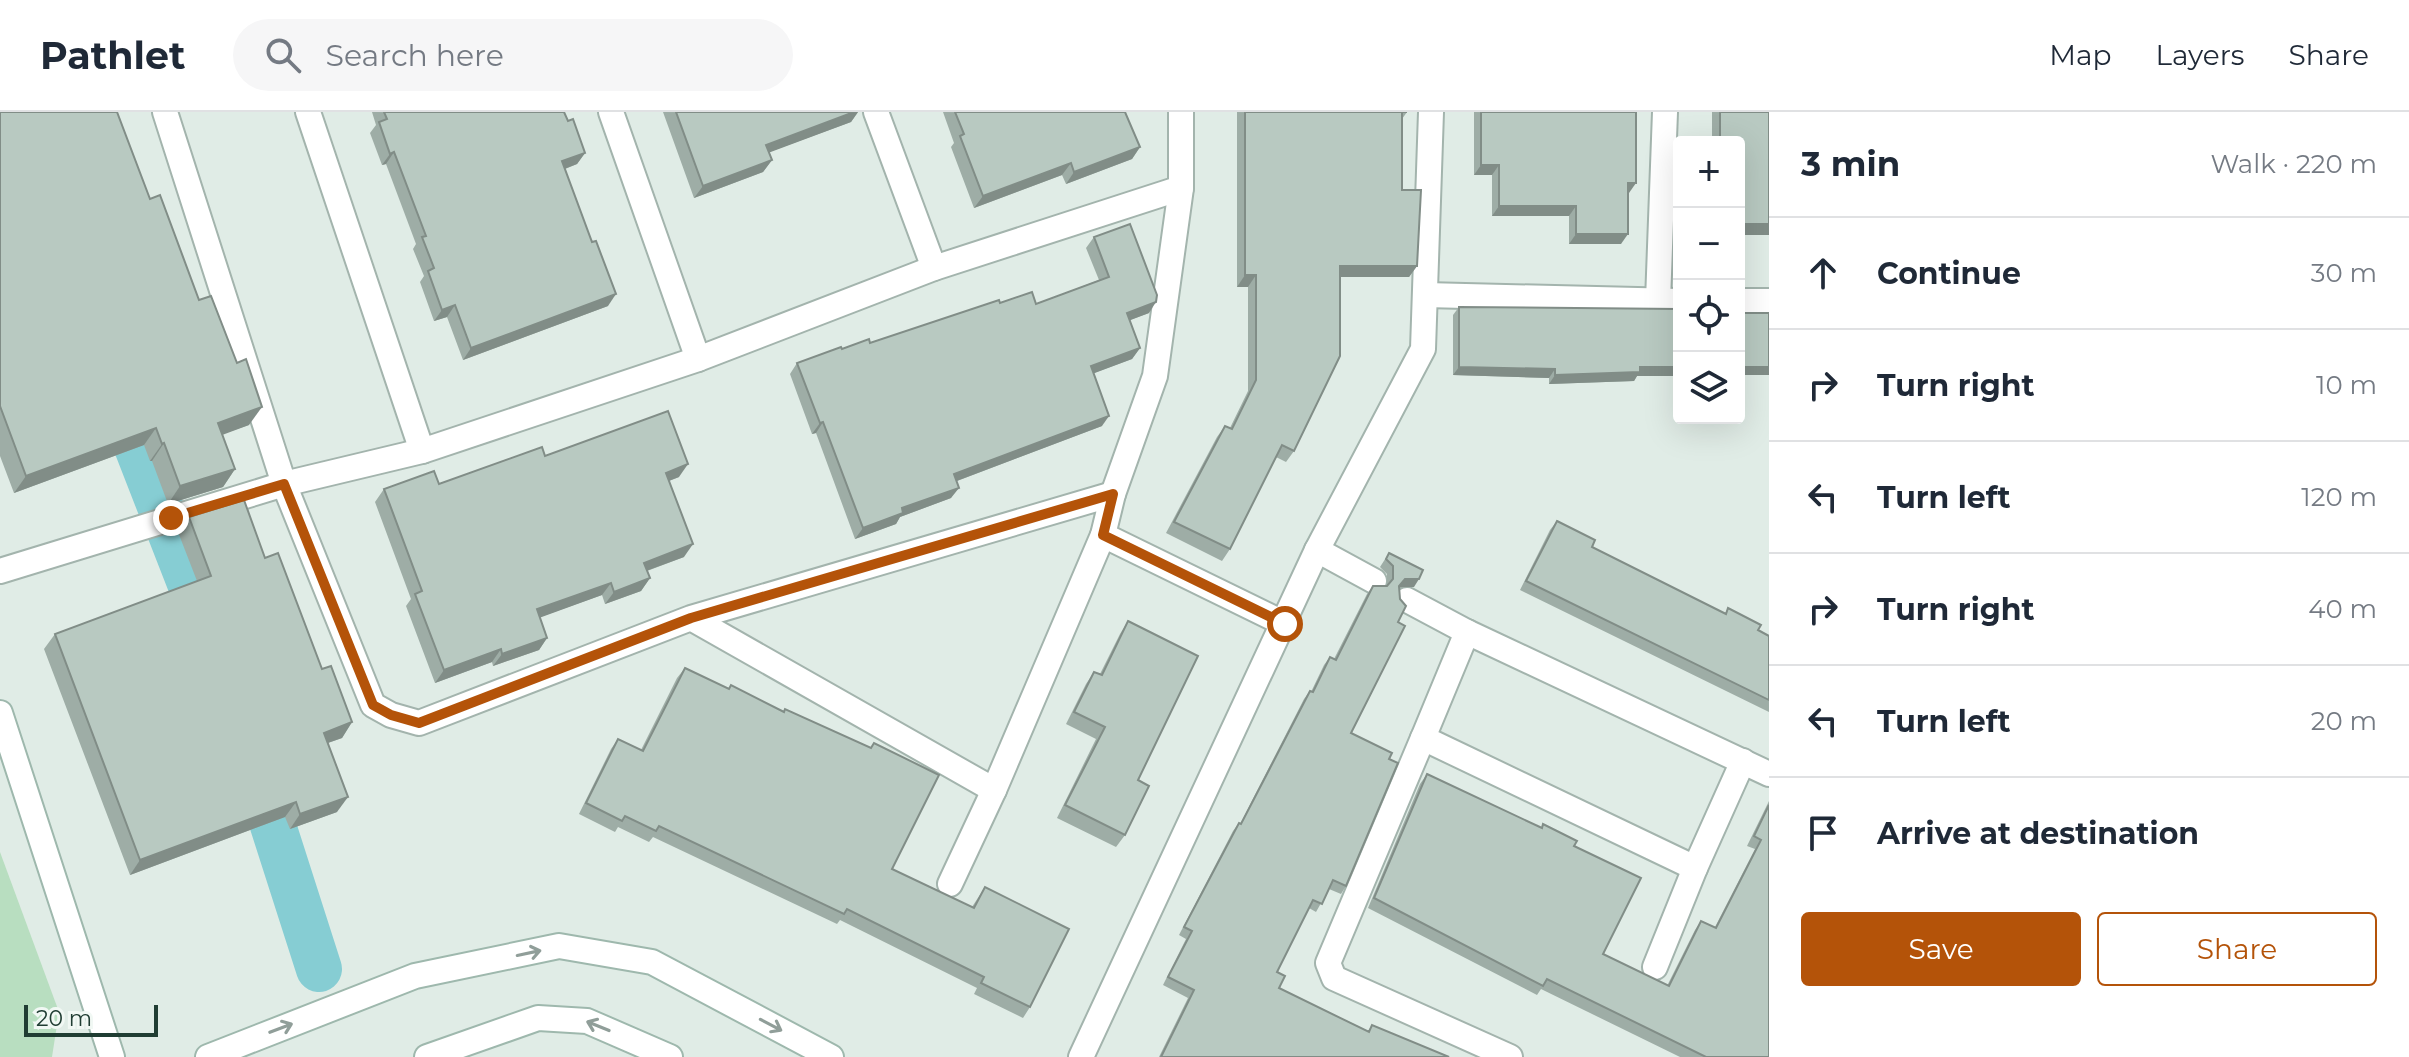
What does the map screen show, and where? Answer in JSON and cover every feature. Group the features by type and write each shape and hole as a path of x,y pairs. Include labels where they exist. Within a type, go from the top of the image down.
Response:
{"street":[{"path":"165,112 284,484 373,705 391,715 419,723 691,618 1113,494"},
{"path":"308,112 422,451"},
{"path":"611,112 698,359"},
{"path":"876,112 934,268"},
{"path":"950,884 994,790 1103,535 1113,494 1155,376 1181,188 1181,112"},
{"path":"1081,1057 1317,550 1423,349 1431,112"},
{"path":"1425,295 1668,301 1665,112"},
{"path":"0,571 284,484 422,451 698,359 934,268 1181,188"},
{"path":"1745,301 1769,301"},
{"path":"1103,535 1285,624"},
{"path":"1317,550 1374,581"},
{"path":"1407,600 1467,632 1769,774"},
{"path":"691,618 994,790"},
{"path":"1467,632 1328,963 1334,978 1510,1057"},
{"path":"0,713 112,1057"},
{"path":"1423,738 1695,868"},
{"path":"1655,967 1743,761"},
{"path":"208,1057 415,976 559,946 652,962 831,1057"},
{"path":"427,1057 538,1018 587,1021 670,1057"}],"green space":[{"path":"0,852 59,1012 52,1057 0,1057"}],"building":[{"path":"0,112 117,112 150,199 160,195 199,300 211,296 237,363 246,359 262,407 218,423 235,469 180,486 156,428 26,476 0,406"},
{"path":"384,112 564,112 568,121 573,119 585,153 562,161 592,242 596,241 616,294 471,348 455,305 442,310 428,271 434,268 422,237 426,236 394,152 390,154 379,122 387,119"},
{"path":"676,112 854,112 766,145 772,160 703,186"},
{"path":"955,112 1125,112 1140,147 1074,172 1071,163 983,196 960,136 964,134"},
{"path":"1245,112 1402,112 1402,190 1421,190 1417,266 1340,266 1340,356 1294,451 1282,445 1230,549 1174,522 1225,426 1232,429 1256,380 1256,275 1245,275"},
{"path":"1481,112 1636,112 1636,183 1628,183 1628,234 1576,234 1576,206 1499,206 1499,165 1481,165"},
{"path":"1720,112 1769,112 1769,224 1745,224 1745,136 1720,136"},
{"path":"1130,224 1157,295 1156,302 1127,313 1140,348 1091,366 1109,416 954,474 959,488 902,508 903,513 863,528 797,363 869,339 870,343 999,300 1000,303 1032,292 1036,304 1109,277 1094,237"},
{"path":"1459,307 1673,309 1673,367 1640,367 1640,372 1555,375 1555,369 1459,367"},
{"path":"1745,313 1769,313 1769,367 1745,367"},
{"path":"668,411 688,464 666,473 693,544 644,563 650,578 614,592 611,583 537,609 547,638 502,654 501,649 444,670 415,594 422,591 384,489 434,471 439,484 542,447 545,456"},
{"path":"244,500 265,558 278,553 322,669 331,666 352,722 324,733 348,797 300,814 296,802 140,860 55,634 211,576 189,517"},
{"path":"1557,521 1595,540 1592,547 1726,614 1728,608 1761,625 1758,630 1769,636 1769,700 1526,581"},
{"path":"1389,553 1423,570 1419,579 1405,579 1399,586 1400,599 1406,606 1398,622 1405,626 1351,733 1392,753 1389,759 1398,763 1346,886 1333,880 1322,904 1313,900 1277,972 1285,976 1279,988 1369,1032 1372,1025 1449,1057 1161,1057 1194,990 1168,977 1192,931 1184,927 1330,657 1336,660 1373,586 1387,586 1393,579 1393,566 1386,559"},
{"path":"1128,621 1198,656 1138,780 1149,786 1125,835 1065,805 1105,727 1074,712 1094,672 1102,675"},
{"path":"685,668 729,689 731,685 784,712 785,709 871,748 874,743 939,775 892,869 974,908 985,887 1069,929 1030,1007 981,983 984,977 847,909 844,914 659,826 656,831 625,816 622,821 586,803 618,739 643,751"},
{"path":"1427,774 1542,828 1543,824 1577,841 1574,846 1641,878 1603,954 1669,986 1701,921 1716,928 1761,840 1754,836 1769,805 1769,1057 1706,1057 1547,979 1543,986 1374,898"}],"waterway":[{"path":"114,388 213,642"},
{"path":"253,763 319,969"}],"route":[{"path":"171,518 284,484 373,705 391,715 419,723 691,618 1113,494 1103,535 1285,624"}]}
